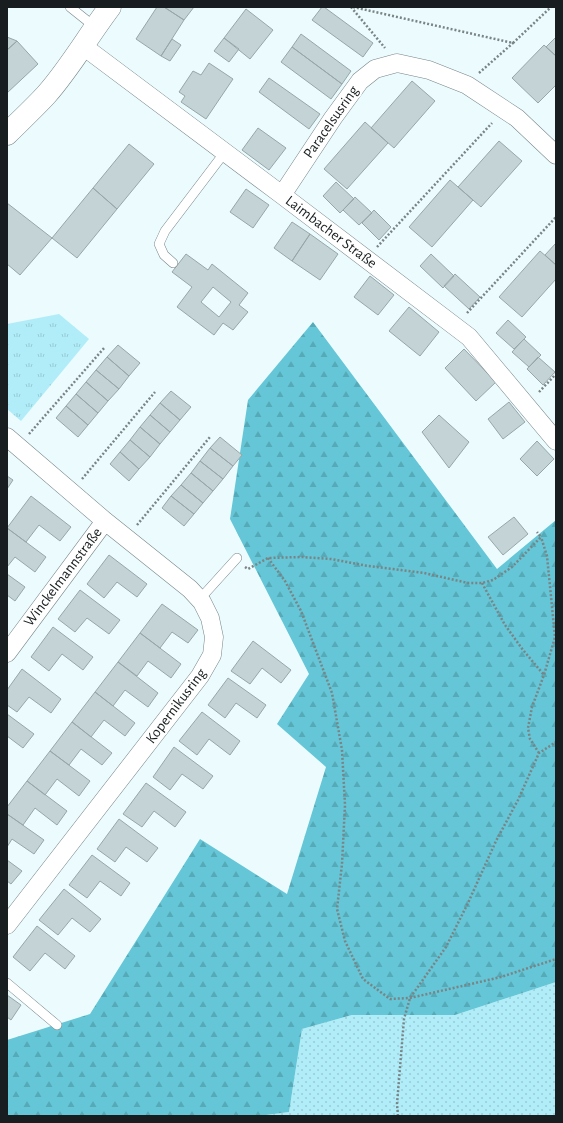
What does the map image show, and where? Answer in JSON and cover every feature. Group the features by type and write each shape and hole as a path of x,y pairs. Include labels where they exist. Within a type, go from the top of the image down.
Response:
{"street":[{"path":"7,134 46,94 83,46 110,7"},
{"name":"Laimbacher Straße","path":"83,46 282,195 469,338 556,441"},
{"name":"Paracelsusring","path":"282,195 332,118 360,81 375,69 397,63 430,70 467,84 517,118 556,155"},
{"name":"Kopernikusring","path":"7,925 200,676 212,655 214,637 210,618 190,589 105,521 13,442"},
{"name":"Winckelmannstraße","path":"7,652 105,521"}],"lane":[{"path":"70,7 95,27"},
{"path":"173,263 164,255 158,244 165,231 225,152"},
{"path":"199,600 237,558"},
{"path":"7,983 57,1025"}],"path":[{"path":"352,7 513,43"},
{"path":"352,7 397,63"},
{"path":"467,84 551,7"},
{"path":"366,259 505,110"},
{"path":"454,326 556,217"},
{"path":"13,442 105,347"},
{"path":"526,406 556,374"},
{"path":"71,491 155,392"},
{"path":"127,538 210,437"},
{"path":"537,532 541,538 547,556 555,637 544,675 532,707 528,728 530,739 540,753"},
{"path":"237,558 248,569 268,558 302,557 331,559 368,566 424,573 468,583 482,583 493,580 512,567 541,538"},
{"path":"268,558 284,581 301,611 332,694 342,750 345,805 342,864 337,910 345,940 363,979 390,999 410,998 501,977 556,959"},
{"path":"482,583 504,625 544,675"},
{"path":"398,1116 397,1104 404,1020 410,998 446,947 496,841 518,800 540,753 556,742"}],"green space":[{"path":"59,314 89,339 21,421 7,409 7,324"},
{"path":"313,322 497,569 556,520 556,982 455,1015 352,1015 302,1029 289,1112 259,1116 7,1116 7,1040 90,1014 200,839 287,894 326,767 277,724 309,674 230,519 248,400"},
{"path":"556,982 556,1116 259,1116 289,1112 302,1029 352,1015 455,1015"}],"building":[{"path":"157,7 164,7 184,20 161,56 136,39"},
{"path":"164,7 194,7 184,20"},
{"path":"322,7 373,43 363,57 312,20"},
{"path":"246,9 273,30 250,59 224,38"},
{"path":"301,34 351,71 342,84 292,47"},
{"path":"7,37 17,41 7,50"},
{"path":"556,37 556,56 546,47"},
{"path":"224,38 239,49 229,62 214,51"},
{"path":"172,39 181,45 170,61 161,56"},
{"path":"17,41 38,64 7,93 7,50"},
{"path":"544,45 556,56 556,85 538,103 512,78"},
{"path":"292,47 342,84 331,99 281,62"},
{"path":"209,63 233,79 206,119 181,102 185,96 179,92 193,71 201,75"},
{"path":"269,78 320,114 309,129 259,92"},
{"path":"412,81 435,101 394,148 371,128"},
{"path":"365,122 388,143 347,189 324,169"},
{"path":"258,128 286,148 269,170 242,150"},
{"path":"499,141 522,161 481,207 458,187"},
{"path":"129,144 154,164 117,209 93,188"},
{"path":"450,180 473,200 432,247 409,227"},
{"path":"336,182 354,199 340,213 323,196"},
{"path":"93,188 117,209 77,258 52,238"},
{"path":"246,189 269,205 253,228 230,212"},
{"path":"355,197 372,213 359,225 343,210"},
{"path":"7,203 52,238 20,275 7,264"},
{"path":"374,210 391,227 379,240 362,223"},
{"path":"292,222 310,234 292,261 274,248"},
{"path":"310,234 338,254 320,280 292,261"},
{"path":"556,243 556,265 545,255"},
{"path":"540,251 556,265 556,279 522,317 499,297"},
{"path":"186,254 208,270 212,264 248,293 239,305 248,312 233,330 223,323 214,335 177,307 192,287 172,272","holes":["213,287 231,302 219,317 201,302"]},
{"path":"431,254 454,276 443,288 420,266"},
{"path":"455,274 480,297 469,309 444,286"},
{"path":"370,276 394,295 378,315 354,297"},
{"path":"409,307 439,332 420,356 389,331"},
{"path":"508,320 526,337 514,349 496,333"},
{"path":"524,339 541,355 529,367 512,352"},
{"path":"118,345 140,363 129,376 107,357"},
{"path":"464,349 496,382 476,401 445,368"},
{"path":"107,357 129,376 119,389 96,370"},
{"path":"538,357 555,372 543,385 527,369"},
{"path":"96,370 119,389 108,401 86,382"},
{"path":"86,382 108,401 98,413 76,394"},
{"path":"171,391 191,407 180,420 160,403"},
{"path":"76,394 98,413 88,425 66,406"},
{"path":"509,402 525,422 503,439 488,419"},
{"path":"160,403 180,420 170,432 150,415"},
{"path":"66,406 88,425 78,437 56,418"},
{"path":"150,415 170,432 160,444 140,427"},
{"path":"439,415 469,442 449,468 422,432"},
{"path":"140,427 160,444 150,457 130,440"},
{"path":"220,437 242,455 233,466 210,448"},
{"path":"130,440 150,457 139,469 120,452"},
{"path":"537,441 554,459 537,476 520,459"},
{"path":"210,448 233,466 223,479 200,461"},
{"path":"120,452 139,469 129,481 110,464"},
{"path":"200,461 223,479 213,491 191,473"},
{"path":"191,473 213,491 203,503 181,485"},
{"path":"7,476 13,480 7,489"},
{"path":"181,485 203,503 194,514 171,496"},
{"path":"31,496 71,527 60,541 39,525 26,542 7,528"},
{"path":"171,496 194,514 184,526 162,508"},
{"path":"514,517 528,534 503,555 488,537"},
{"path":"7,528 46,557 35,572 15,557 7,567"},
{"path":"109,555 147,584 137,597 117,582 104,598 87,584"},
{"path":"7,574 25,587 15,601 7,595"},
{"path":"80,590 120,620 109,634 87,618 75,632 58,619"},
{"path":"162,604 198,630 188,643 172,632 160,648 140,633"},
{"path":"53,627 93,657 83,670 62,654 49,671 31,657"},
{"path":"140,633 181,664 171,678 148,661 137,676 118,662"},
{"path":"253,641 291,670 281,683 262,668 250,684 231,671"},
{"path":"118,662 158,693 148,707 125,690 113,706 95,692"},
{"path":"22,669 61,699 51,713 29,697 17,712 7,705 7,690"},
{"path":"228,678 266,705 257,718 236,703 225,718 208,705"},
{"path":"95,692 135,723 125,736 104,720 91,737 72,722"},
{"path":"202,712 240,741 230,755 209,739 197,755 179,741"},
{"path":"7,714 34,734 23,748 7,736"},
{"path":"72,722 112,753 102,765 81,749 69,765 50,751"},
{"path":"174,747 213,776 203,789 182,774 170,790 153,777"},
{"path":"50,751 90,781 79,796 57,779 45,795 27,781"},
{"path":"27,781 67,811 57,825 35,808 23,825 7,814 7,807"},
{"path":"146,783 186,812 175,827 154,811 142,827 123,814"},
{"path":"7,814 44,840 34,854 12,839 7,847"},
{"path":"119,819 158,848 147,862 126,847 115,862 97,849"},
{"path":"92,855 130,883 121,896 100,881 87,898 69,885"},
{"path":"7,860 22,871 11,884 7,881"},
{"path":"64,889 101,919 90,932 72,918 58,935 39,920"},
{"path":"37,926 75,956 65,969 45,953 30,971 13,957"},
{"path":"7,995 21,1005 11,1020 7,1017"}]}
